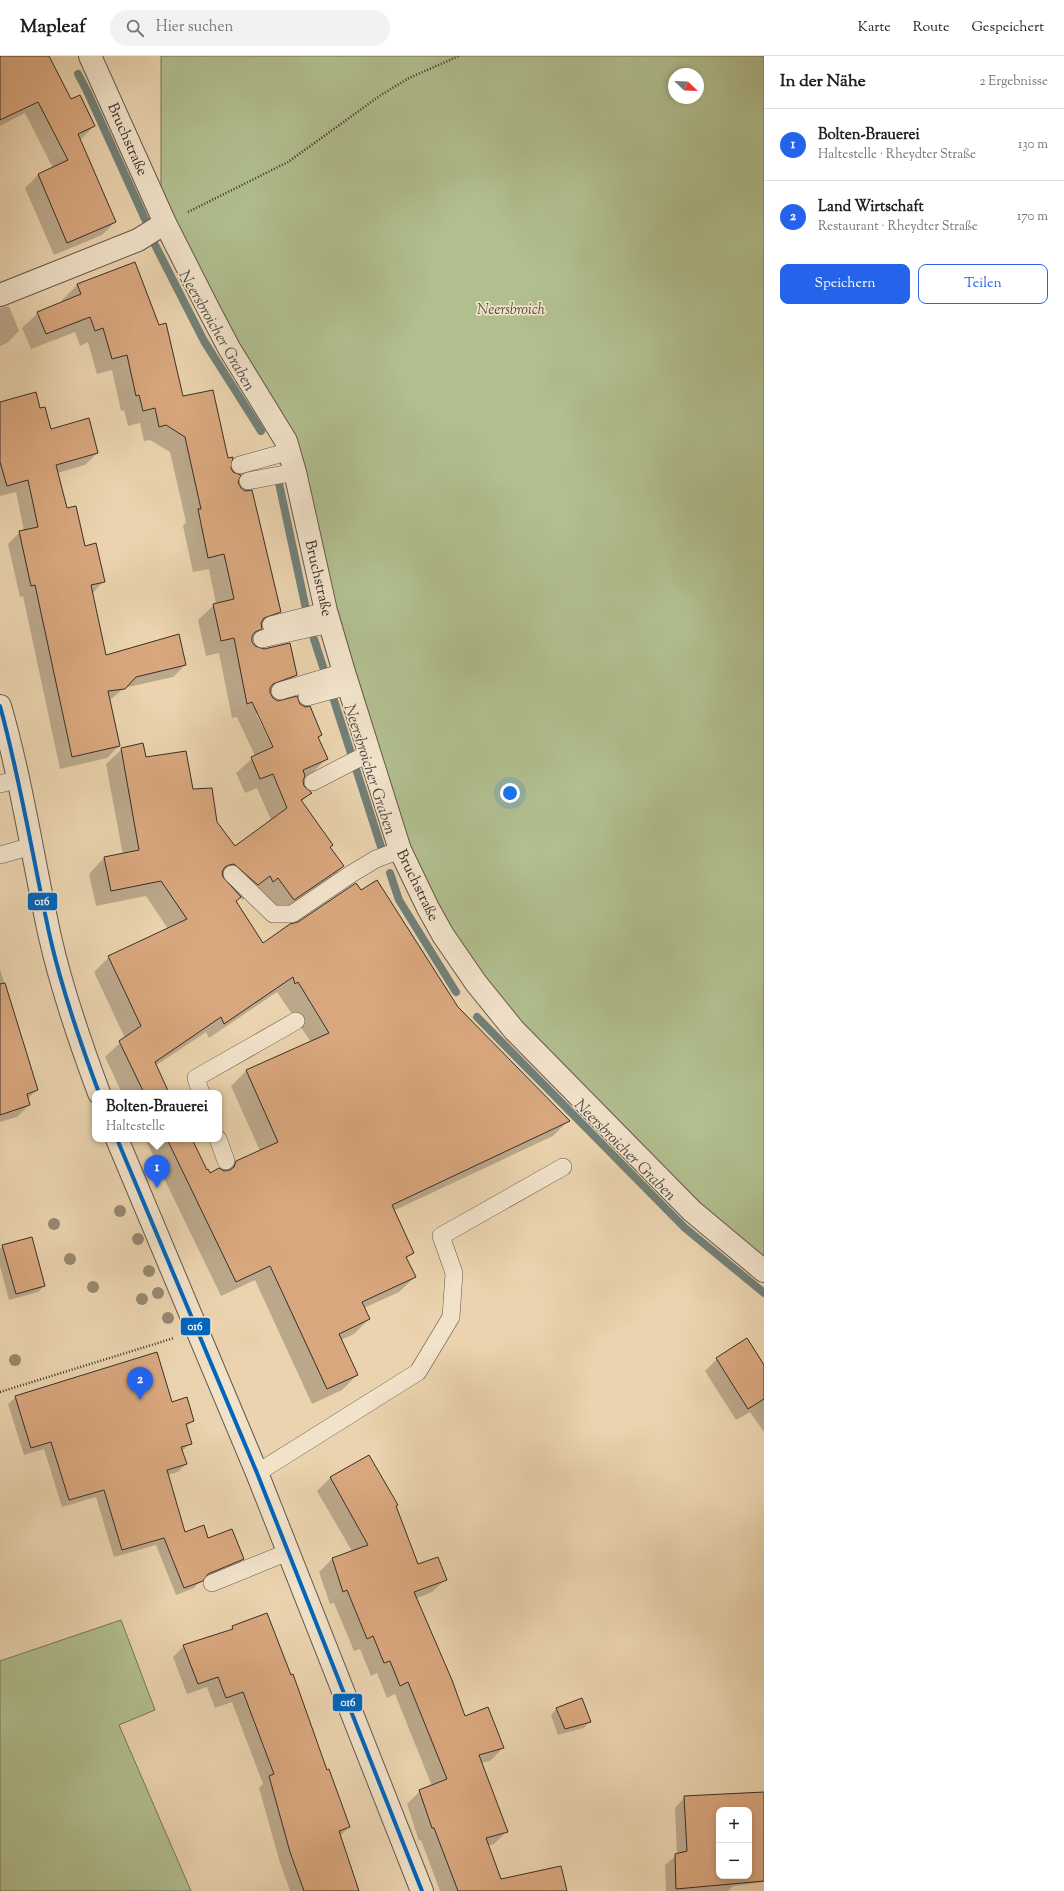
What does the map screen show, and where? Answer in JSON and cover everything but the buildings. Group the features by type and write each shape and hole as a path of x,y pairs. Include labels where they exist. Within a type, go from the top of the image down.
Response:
{"street":[{"name":"Bruchstraße","path":"90,56 165,223 222,335 282,432 281,464 316,620 334,683 389,854 413,879 443,935 476,983 514,1030 692,1211 764,1271"},
{"path":"0,295 138,240 165,223"},
{"path":"0,708 9,782 32,846 50,936 64,990 99,1090"},
{"path":"118,1142 257,1473 422,1891"}],"lane":[{"path":"240,465 281,464"},
{"path":"248,481 281,464"},
{"path":"271,625 316,620"},
{"path":"262,639 316,620"},
{"path":"280,691 334,683"},
{"path":"307,697 334,683"},
{"path":"313,782 358,758"},
{"path":"0,855 32,846"},
{"path":"232,874 273,914 292,914 351,874 389,854"},
{"path":"200,1090 196,1078 296,1021"},
{"path":"219,1142 226,1160"},
{"path":"257,1473 418,1372 451,1316 454,1273 441,1236 563,1167"},
{"path":"212,1583 288,1552"}],"path":[{"path":"165,223 288,162 381,95 404,82 459,56"},
{"path":"0,1392 197,1331"}],"green space":[{"name":"Neersbroich","path":"161,56 764,56 764,1261 702,1210 487,986 423,887 348,663 297,446 222,321 161,200"},
{"path":"121,1620 155,1710 119,1725 191,1891 0,1891 0,1661"}],"waterway":[{"name":"Neersbroicher Graben","path":"78,74 145,219"},
{"name":"Neersbroicher Graben","path":"153,241 204,341 261,431"},
{"name":"Neersbroicher Graben","path":"277,474 306,609"},
{"name":"Neersbroicher Graben","path":"314,639 325,673"},
{"name":"Neersbroicher Graben","path":"331,691 384,856"},
{"name":"Neersbroicher Graben","path":"390,873 399,900 456,992"},
{"name":"Neersbroicher Graben","path":"477,1017 685,1228 764,1293"}],"transit line":[{"name":"016","path":"0,706 14,763 50,937 60,977 98,1090"},
{"name":"016","path":"118,1142 257,1473 422,1891"}],"place":[{"name":"Bolten-Brauerei","path":"157,1188"},
{"name":"Land Wirtschaft","path":"140,1400"}]}
